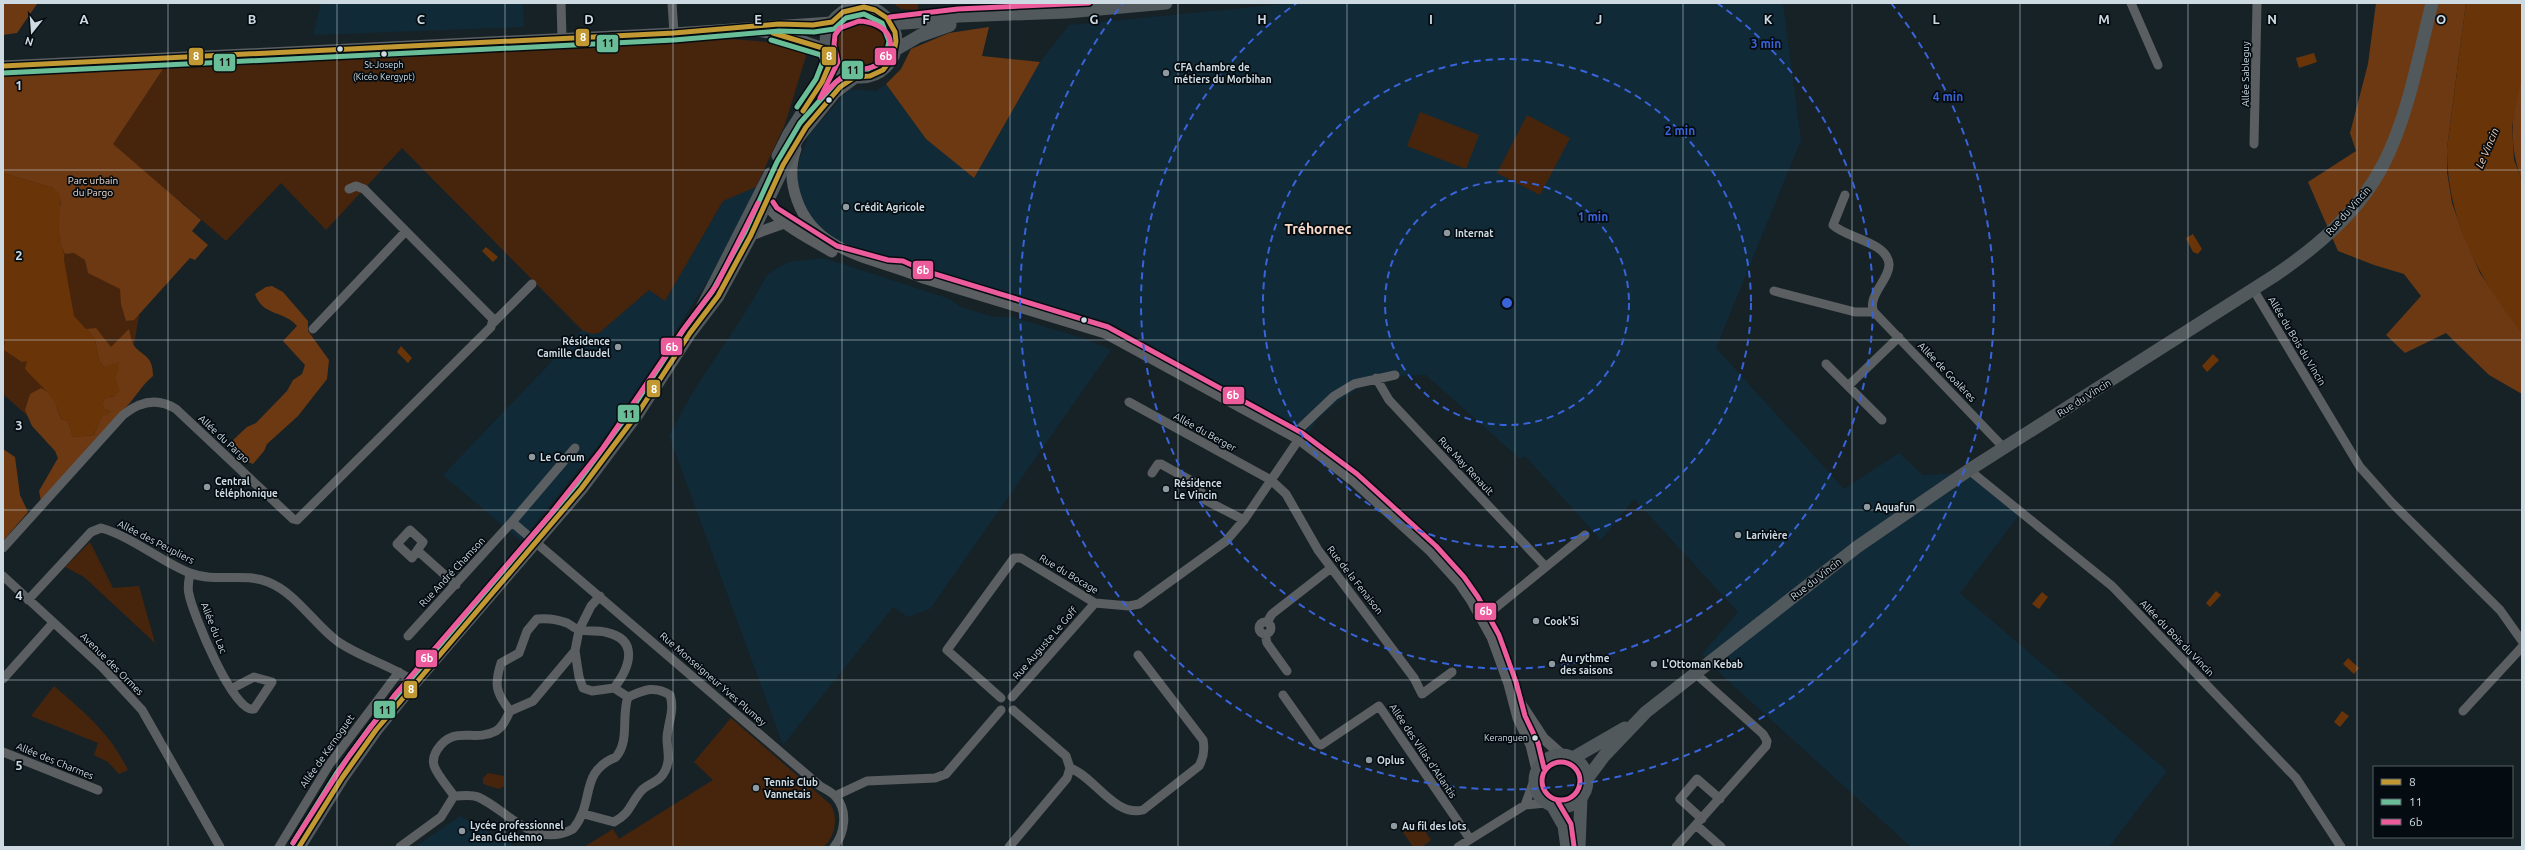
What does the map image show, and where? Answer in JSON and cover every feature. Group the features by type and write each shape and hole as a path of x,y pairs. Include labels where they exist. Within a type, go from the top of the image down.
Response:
{"main road":[{"path":"891,24 931,21 958,16 986,16 1166,3"},
{"name":"Rue du Vincin","path":"1587,779 1604,756 1637,721 1857,547 1969,470 2253,289 2314,247 2347,214 2372,184 2393,144 2432,3"},
{"path":"690,333 789,134 822,82 828,55 828,30 832,22 845,7 873,6 891,24 895,32 896,50"},
{"path":"828,55 846,74 855,77 870,76 883,70 896,50 931,31 986,16"},
{"path":"300,847 347,772 415,682 581,489 638,413 690,333 718,296 751,235 790,152 806,127 835,92 855,77"},
{"path":"766,203 764,195 768,178"},
{"name":"Rue du Vincin","path":"1568,756 1637,721"},
{"path":"1568,847 1564,826 1549,804 1538,794 1536,774 1547,759 1568,756 1585,770 1587,779 1581,797 1579,847"},
{"path":"1549,804 1568,806 1581,797"}],"street":[{"path":"561,3 562,38"},
{"path":"672,3 674,33"},
{"path":"2131,3 2158,65"},
{"name":"Allée Sableguy","path":"2254,144 2257,3"},
{"path":"3,66 674,33 832,22"},
{"path":"736,28 778,34 828,55"},
{"path":"806,127 794,154 792,171 794,192 800,207 807,220 827,240 866,260"},
{"path":"350,189 356,186 364,189 494,322"},
{"path":"1774,291 1855,312 1874,312 1872,304 1888,270 1888,259 1881,250 1833,225 1845,195"},
{"path":"766,203 772,213 784,223 834,252 887,267 898,276 923,278 1105,334 1296,438 1353,480 1431,551 1459,582 1483,618 1509,684 1526,716 1543,738 1568,756"},
{"path":"751,235 784,223"},
{"path":"314,329 405,232"},
{"name":"Allée du Pargo","path":"3,548 123,415 139,405 150,402 160,402 176,408 293,519 297,520 486,333 494,322 532,284"},
{"name":"Allée du Bois du Vincin","path":"2253,289 2360,467 2392,503 2500,610 2522,641"},
{"name":"Allée de Goalères","path":"1874,312 2004,448"},
{"path":"1848,386 1899,337"},
{"path":"1826,364 1882,420"},
{"name":"Rue du Bocage","path":"1001,698 947,650 1014,558 1021,558 1094,603 1129,606 1148,599 1218,549 1244,520 1271,480 1296,438 1334,396 1354,384 1395,375"},
{"name":"Rue May Renault","path":"1376,378 1389,400 1545,566"},
{"name":"Allée du Berger","path":"1129,402 1271,480"},
{"name":"Rue André Chamson","path":"408,636 512,522 575,448"},
{"path":"1152,473 1155,466 1161,464 1197,484 1205,500 1244,520"},
{"name":"Allée du Bois du Vincin","path":"1969,470 2112,586 2296,778 2341,847"},
{"name":"Rue de la Fenaison","path":"1271,480 1286,494 1318,550 1414,678 1419,696 1452,672"},
{"name":"Rue Monseigneur Yves Plumey","path":"512,522 835,796 844,821 844,828 834,847"},
{"name":"Allée des Peupliers","path":"28,600 96,528 106,529 190,573 209,578 246,577 268,582 288,595 336,640 399,672 415,682"},
{"path":"1483,618 1545,566 1585,535"},
{"path":"418,550 456,585"},
{"path":"1288,671 1267,643 1265,634 1272,629 1268,622 1272,614 1331,568"},
{"name":"Allée du Lac","path":"190,573 188,594 215,660 231,689"},
{"name":"Avenue des Ormes","path":"3,576 102,667 142,710 220,847"},
{"path":"600,596 591,606 579,630 575,651 579,677 583,688 592,691 614,688 628,697"},
{"name":"Rue Auguste Le Goff","path":"1012,697 1094,603"},
{"path":"510,711 496,686 497,675 501,663 519,652 532,624 537,619 545,618 566,623 579,630 603,631 620,636 626,642 628,663 614,688"},
{"path":"3,679 53,623"},
{"path":"2463,712 2522,647"},
{"path":"454,796 435,769 433,761 436,752 450,737 483,735 495,731 503,725 510,711 533,701 575,651"},
{"path":"1070,768 1079,771 1121,807 1136,812 1142,810 1199,766 1205,749 1203,740 1138,655"},
{"name":"Allée de Kernoguet","path":"279,847 329,765 399,672"},
{"path":"1676,847 1762,752 1767,741 1763,734 1696,674"},
{"path":"1509,684 1518,718 1531,745 1536,774 1524,805"},
{"path":"584,814 614,822 625,817 642,790 657,782 665,772 669,759 667,739 672,711 670,695 660,689 648,688 628,697"},
{"name":"Allée des Villas d'Atlantis","path":"1284,695 1317,743 1321,745 1378,707 1381,707 1470,839"},
{"path":"1001,710 999,702 1004,696 1012,697 1015,706 1013,710"},
{"path":"554,845 564,839 584,814 594,772 620,752 624,738 625,714 628,697"},
{"path":"835,796 867,781 935,778 946,774 1001,710"},
{"path":"1001,710 1009,712 1013,710"},
{"path":"1009,847 1067,778 1070,768 1066,756 1013,710"},
{"name":"Allée des Charmes","path":"3,752 98,790"},
{"path":"1720,799 1697,779 1680,799 1721,847"},
{"path":"454,796 477,797 487,803 514,831 526,839"},
{"path":"400,847 441,817 454,796"},
{"path":"1458,847 1524,805 1549,804"}],"shaded area":[{"path":"321,3 523,3 524,27 313,35"},
{"path":"1295,3 1783,3 1801,140 1716,348 1844,489 1899,453 1923,475 1967,473 2019,515 1960,593 2167,771 2109,847 1911,847 1715,669 1702,654 1738,612 1634,499 1601,540 1525,456 1520,459 1426,375 1398,376 1367,383 1340,400 1317,419 1309,433 1109,322 926,270 838,241 814,222 797,192 799,160 809,135 849,89 876,91 886,84 926,139 974,178 1040,62 1069,25"},
{"path":"765,172 710,277 657,360 600,443 521,541 443,475 582,330 597,330 615,319 649,290 665,301 723,201"},
{"path":"824,258 950,299 960,307 994,317 1012,317 1083,338 1111,350 930,609 908,617 893,607 783,745 669,436 692,393 743,316 768,274 788,262"},
{"name":"Lycée professionnel Jean Guéhenno","path":"460,816 516,847 415,847"}],"green space":[{"path":"3,3 37,4 17,33 3,35"},
{"path":"893,3 917,3 919,10 901,9"},
{"path":"2376,3 2466,3 2447,148 2447,172 2452,203 2480,273 2522,333 2522,394 2489,375 2446,333 2405,353 2386,335 2421,296 2404,274 2374,265 2338,251 2308,182 2356,151 2350,133 2368,64"},
{"path":"855,15 865,15 875,19 883,27 887,37 887,47 883,57 875,65 865,69 855,69 845,65 837,57 833,47 833,37 837,27 845,19"},
{"path":"989,27 982,56 1040,62 974,178 926,139 886,84 901,69 911,49 949,33"},
{"name":"Parc urbain du Pargo","path":"709,38 756,41 791,46 802,49 806,56 785,124 756,187 723,201 665,301 649,290 599,333 592,334 582,330 402,148 326,230 281,183 226,241 181,202 144,287 134,345 80,463 3,394 3,99 146,94 165,66"},
{"name":"Parc urbain du Pargo","path":"165,66 113,144 201,220 192,231 208,245 195,260 190,258 134,320 126,321 121,304 120,289 88,273 85,260 74,253 65,254 61,246 57,222 61,202 53,188 3,173 3,75"},
{"path":"2522,76 2522,180 2513,141 2513,115"},
{"path":"1420,112 1479,135 1466,169 1407,146"},
{"path":"1527,115 1570,138 1540,195 1497,173"},
{"path":"272,286 283,292 308,321 308,331 329,360 327,379 298,416 267,444 264,451 253,464 248,462 232,441 247,427 256,423 287,391 293,380 302,374 305,365 283,341 297,326 292,321 268,310 258,301 255,294 266,287"},
{"path":"96,328 111,347 129,329 133,344 149,359 153,376 41,501 39,491 58,458 55,451 32,426 25,410 30,394 41,388 52,395 61,419 68,421 73,437 94,435 102,415 110,412 104,409 102,405 105,398 115,396 115,377 118,371 110,366 104,367 99,361 95,339 86,329"},
{"path":"3,449 15,457 20,495 28,512 3,541"},
{"path":"90,542 113,588 139,586 155,643 84,577 65,567"},
{"path":"54,686 105,734 128,770 119,774 108,762 94,755 98,743 31,716"},
{"name":"Tennis Club Vannetais","path":"731,718 831,805 835,816 833,833 831,838 823,847 584,847 613,829 619,839 713,780 694,762"},
{"path":"488,773 504,776 504,786 499,789 483,784 483,778"},
{"path":"1419,822 1431,840 1422,847 1413,847 1403,832"}],"water":[{"name":"Le Vincin","path":"2466,3 2522,3 2522,76 2512,126 2514,160 2522,180 2522,333 2506,313 2479,269 2459,223 2452,199 2448,174 2447,148"},
{"path":"2314,53 2317,62 2299,68 2296,58"},
{"path":"3,173 53,188 60,194 60,238 74,316 95,339 99,361 104,367 119,362 118,371 115,377 120,391 115,396 105,398 102,405 104,409 110,412 107,415 102,416 94,435 73,437 68,421 61,419 51,397 25,369 27,361 22,362 4,350"},
{"path":"2193,234 2202,249 2198,254 2193,252 2186,238"},
{"path":"486,247 498,257 493,262 482,251"},
{"path":"401,346 412,358 408,363 397,352"},
{"path":"2213,354 2219,360 2207,372 2202,366"},
{"path":"2216,591 2221,595 2210,607 2206,603"},
{"path":"2042,592 2048,597 2039,609 2032,604"},
{"path":"2348,658 2359,668 2354,674 2343,664"},
{"path":"2342,711 2349,716 2340,727 2334,722"}],"transit line":[{"name":"6b","path":"890,17 958,9 1089,3"},
{"name":"8","path":"3,66 674,33 779,24 813,25 832,22 843,12 864,7 875,10 887,18 895,32 896,41 893,57 883,70 870,76 855,77 840,87 806,127 783,165 751,235 718,296 690,333 638,413 581,489 376,730 342,778 299,847"},
{"name":"11","path":"3,73 674,40 779,31 814,32 834,29 846,18 864,14 882,23 889,41 886,54 879,64 868,69 852,70 836,82 800,123 777,162 745,232 712,292 684,329 632,409 576,485 371,726 336,774 293,843"},
{"name":"6b","path":"859,21 876,25 888,34 890,48 887,55 877,65 855,71 842,77 820,98 838,62 834,45 835,35 840,28 859,21"},
{"name":"8","path":"773,33 826,49 831,61 822,82 803,111"},
{"name":"11","path":"771,40 821,55 823,61 816,79 797,107"},
{"name":"6b","path":"773,202 777,208 837,246 888,260 903,261 925,271 1108,327 1302,433 1357,474 1436,546 1464,577 1478,597 1499,635 1516,682 1525,716 1538,743 1544,768"},
{"name":"6b","path":"293,843 349,756 394,696 549,516 603,448 683,330 716,286 758,203"},
{"name":"6b","path":"1561,762 1571,765 1577,771 1580,781 1577,791 1571,797 1561,800 1551,797 1545,791 1542,781 1545,771 1551,765 1561,762"},
{"name":"6b","path":"1558,802 1571,824 1574,846"}],"place":[{"name":"St-Joseph (Kicéo Kergypt)","path":"384,54"},
{"name":"CFA chambre de métiers du Morbihan","path":"1166,73"},
{"name":"Crédit Agricole","path":"846,207"},
{"name":"Internat","path":"1447,233"},
{"name":"Résidence Camille Claudel","path":"618,347"},
{"name":"Le Corum","path":"532,457"},
{"name":"Central téléphonique","path":"207,487"},
{"name":"Résidence Le Vincin","path":"1166,489"},
{"name":"Aquafun","path":"1867,507"},
{"name":"Larivière","path":"1738,535"},
{"name":"Cook'Si","path":"1536,621"},
{"name":"Au rythme des saisons","path":"1552,664"},
{"name":"L'Ottoman Kebab","path":"1654,664"},
{"name":"Keranguen","path":"1535,738"},
{"name":"Oplus","path":"1369,760"},
{"name":"Tennis Club Vannetais","path":"756,788"},
{"name":"Au fil des lots","path":"1394,826"},
{"name":"Lycée professionnel Jean Guéhenno","path":"462,831"}],"district":[{"name":"Tréhornec","path":"1318,229"}]}
